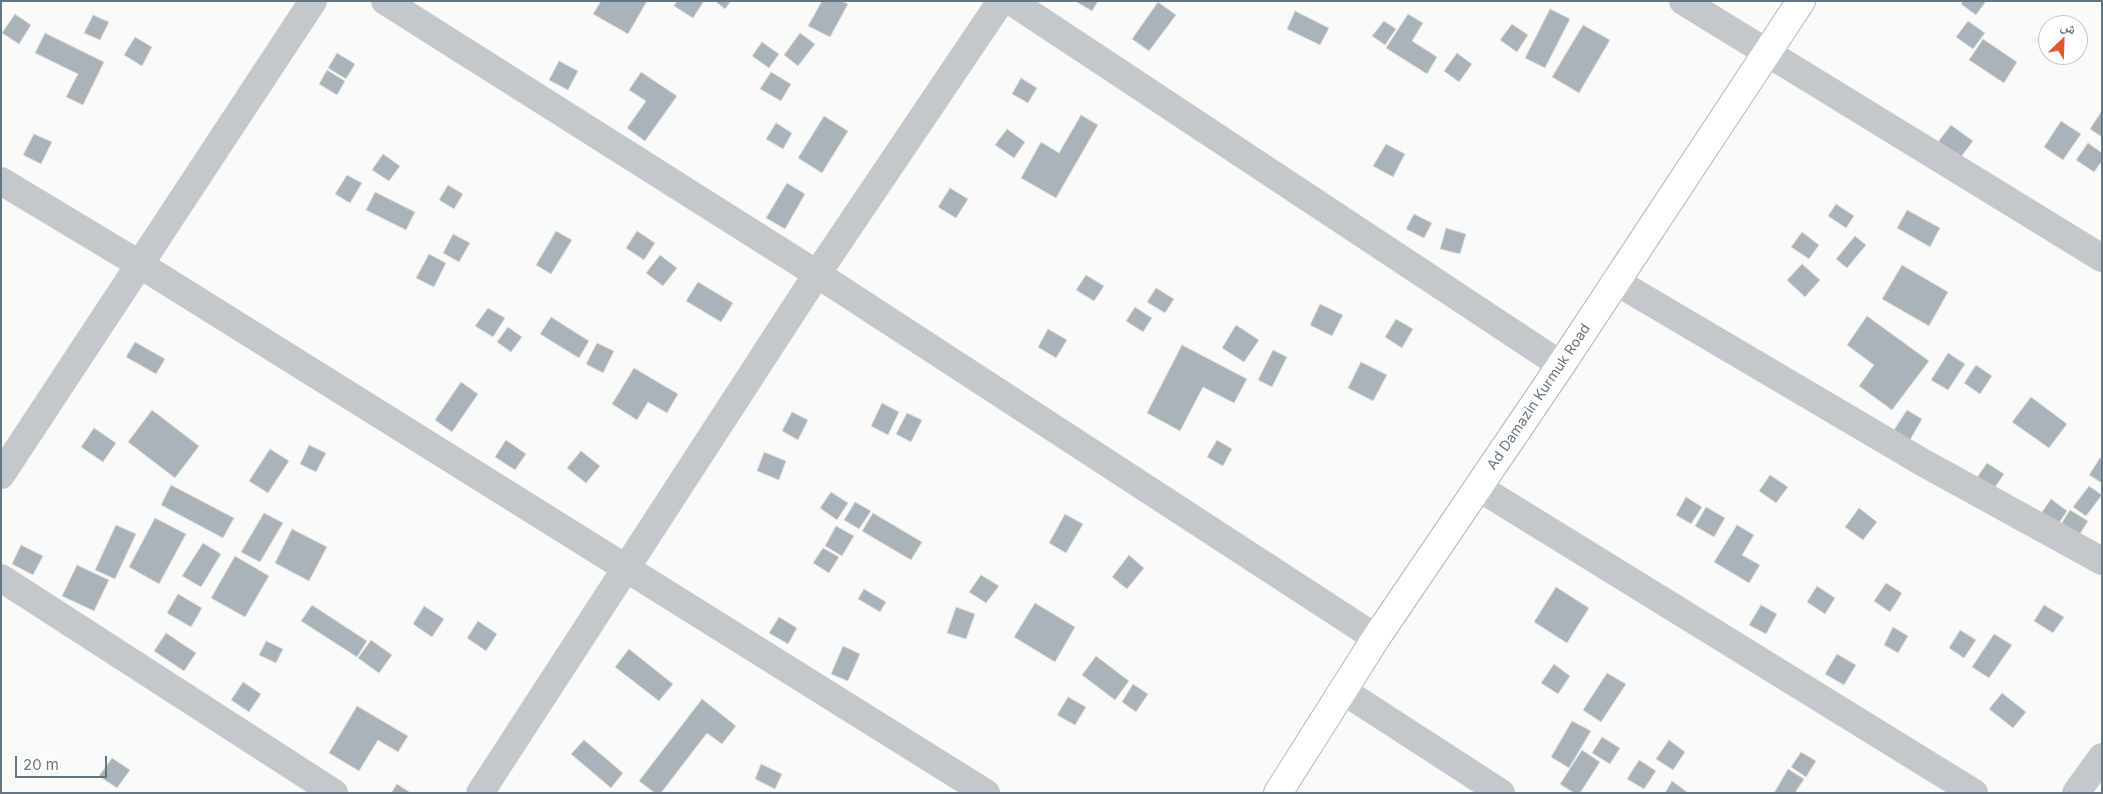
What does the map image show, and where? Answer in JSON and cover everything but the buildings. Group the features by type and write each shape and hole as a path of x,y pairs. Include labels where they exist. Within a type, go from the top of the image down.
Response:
{"highway":[{"name":"Ad Damazin Kurmuk Road","path":"1278,793 1376,638 1561,365 1800,1"}],"street":[{"path":"1,475 313,1"},
{"path":"385,1 816,274 1376,638"},
{"path":"480,793 816,274 1001,1"},
{"path":"1011,1 1561,365"},
{"path":"1683,1 2102,258"},
{"path":"1,181 139,264 986,793"},
{"path":"1615,281 1922,462 2102,561"},
{"path":"1478,487 1974,793"},
{"path":"1,578 334,793"},
{"path":"1342,690 1501,793"},
{"path":"2079,792 2102,757"}]}
